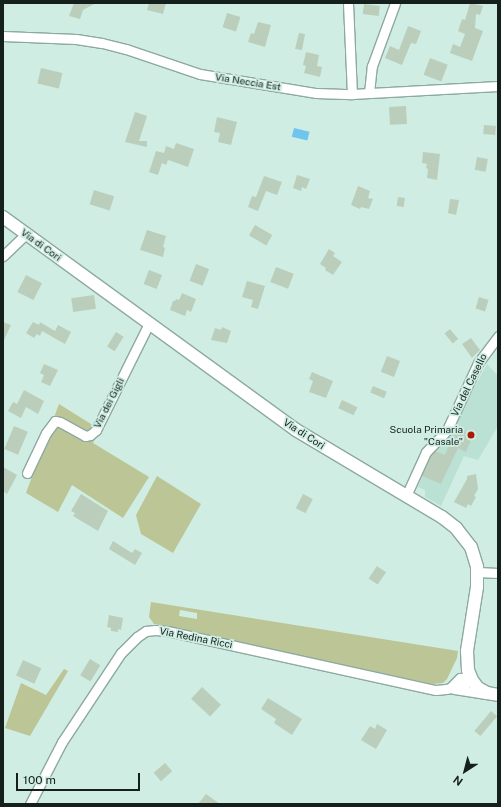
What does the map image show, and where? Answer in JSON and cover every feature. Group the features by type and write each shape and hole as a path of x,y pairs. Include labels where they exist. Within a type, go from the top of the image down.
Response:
{"main road":[{"name":"Via di Cori","path":"3,217 304,435 442,517 460,532 473,551 478,572 478,587 467,660 470,677"},
{"path":"470,677 478,688 495,695"}],"street":[{"path":"348,3 352,94"},
{"path":"369,93 372,66 395,3"},
{"name":"Via Neccia Est","path":"3,36 47,37 96,42 126,49 205,75 316,93 352,94 498,86"},
{"path":"3,256 26,234"},
{"name":"Via dei Gigli","path":"26,473 46,433 55,421 60,422 85,436 90,435 96,430 149,323"},
{"name":"Via del Casello","path":"406,496 426,452 447,430 478,364 498,336"},
{"path":"478,572 498,573"},
{"name":"Via Redina Ricci","path":"30,804 62,742 121,653 136,637 146,631 164,630 433,689 453,685"},
{"path":"453,685 467,660"},
{"path":"453,685 462,677 470,677"},
{"path":"453,685 495,695"}],"shaded area":[{"name":"Scuola Primaria \"Casale\"","path":"487,364 498,376 498,426 478,460 464,456 441,506 425,497 425,490 418,487 433,450 445,443"}],"green space":[{"path":"59,404 99,429 93,443 149,477 123,518 72,485 58,512 26,493"},
{"path":"157,476 201,504 173,553 141,534 136,515"},
{"path":"151,602 458,651 457,658 447,679 443,683 432,684 154,624 149,617","holes":["180,610 197,613 197,619 179,616"]},
{"path":"64,669 68,671 30,736 5,728 21,683 46,695"}],"water":[{"path":"294,128 310,132 307,141 292,137"}],"building":[{"path":"74,3 96,3 83,10 80,19 69,16"},
{"path":"149,3 166,3 163,14 147,10"},
{"path":"470,3 483,6 480,15 476,14 475,28 483,31 472,61 450,53 453,44 460,47 465,34 458,31 462,19 465,20"},
{"path":"364,4 380,6 379,16 363,14"},
{"path":"227,13 240,17 236,31 223,27"},
{"path":"258,22 271,25 265,47 248,42 251,33 254,34"},
{"path":"408,26 421,31 416,44 411,43 402,65 385,58 390,46 399,50"},
{"path":"299,33 305,34 302,50 295,49"},
{"path":"306,52 319,55 317,66 322,67 320,77 304,73 306,66 303,65"},
{"path":"430,58 448,65 441,82 424,75"},
{"path":"41,68 62,73 59,89 37,84"},
{"path":"406,106 407,124 390,125 389,107"},
{"path":"135,112 147,116 139,141 147,141 147,147 125,142"},
{"path":"217,117 237,122 231,145 218,142 220,133 214,132"},
{"path":"484,125 496,126 495,135 483,134"},
{"path":"176,143 194,149 188,167 168,160 166,165 162,163 158,175 149,172 156,151 164,153 166,146 174,149"},
{"path":"423,152 440,154 437,180 427,178 427,164 422,163"},
{"path":"477,157 488,159 486,172 475,170"},
{"path":"297,175 310,179 306,189 302,187 301,191 293,188"},
{"path":"264,176 282,182 277,195 266,191 258,211 248,207 252,196 256,197"},
{"path":"358,186 370,191 368,198 373,199 369,209 361,207 360,209 351,205"},
{"path":"94,190 114,196 110,210 90,204"},
{"path":"398,197 405,198 404,207 397,206"},
{"path":"450,199 459,200 456,215 448,213"},
{"path":"255,225 272,235 266,245 249,235"},
{"path":"147,230 166,236 163,247 165,248 163,257 140,250"},
{"path":"329,249 335,253 333,256 342,262 333,275 325,270 326,268 320,264"},
{"path":"196,264 209,269 203,286 190,281"},
{"path":"276,267 294,274 288,289 270,282"},
{"path":"149,270 162,275 157,289 144,284"},
{"path":"26,275 42,283 33,300 17,292"},
{"path":"247,281 265,286 258,309 251,307 253,300 242,297"},
{"path":"182,293 196,299 191,312 187,310 185,316 170,310 173,301 176,299 179,300"},
{"path":"94,295 96,309 73,312 71,298"},
{"path":"479,297 489,300 485,311 475,308"},
{"path":"3,322 11,325 3,342"},
{"path":"33,322 39,325 40,322 55,331 58,325 71,332 65,344 42,331 40,336 37,334 34,338 26,333"},
{"path":"222,327 231,331 227,343 211,340 215,328 221,330"},
{"path":"450,329 458,339 453,344 445,333"},
{"path":"116,332 124,337 115,351 107,346"},
{"path":"471,338 480,350 472,358 462,344"},
{"path":"387,356 400,361 394,377 381,372"},
{"path":"44,364 58,370 50,386 41,382 44,375 40,373"},
{"path":"312,372 333,381 326,398 309,392 313,381 309,379"},
{"path":"373,386 387,392 384,398 370,392"},
{"path":"24,390 44,401 38,414 26,407 21,418 8,411 13,402 17,404"},
{"path":"342,400 357,407 354,415 338,408"},
{"path":"14,426 28,432 18,455 4,449"},
{"path":"456,427 473,435 466,452 458,448 441,484 422,476 431,455 435,451 445,455"},
{"path":"3,467 17,475 7,494 3,491"},
{"path":"476,474 478,489 471,506 468,504 466,508 454,502 467,479 467,476"},
{"path":"81,494 108,511 98,531 73,516 75,513 71,511"},
{"path":"303,494 313,499 306,513 296,508"},
{"path":"113,541 132,553 135,549 142,553 135,565 109,549"},
{"path":"377,566 386,572 378,585 369,578"},
{"path":"109,615 123,618 121,630 118,629 118,632 111,631 111,628 107,627"},
{"path":"90,659 100,665 91,681 80,675"},
{"path":"23,660 41,668 34,684 16,676"},
{"path":"202,687 221,705 210,716 191,699"},
{"path":"268,698 302,719 292,735 274,723 276,719 261,709"},
{"path":"491,711 497,716 480,736 474,731"},
{"path":"377,724 387,730 376,749 361,740 370,726 375,729"},
{"path":"165,763 172,771 161,781 154,773"},
{"path":"206,794 220,804 198,804"}],"place":[{"name":"Scuola Primaria \"Casale\"","path":"471,435"}]}
